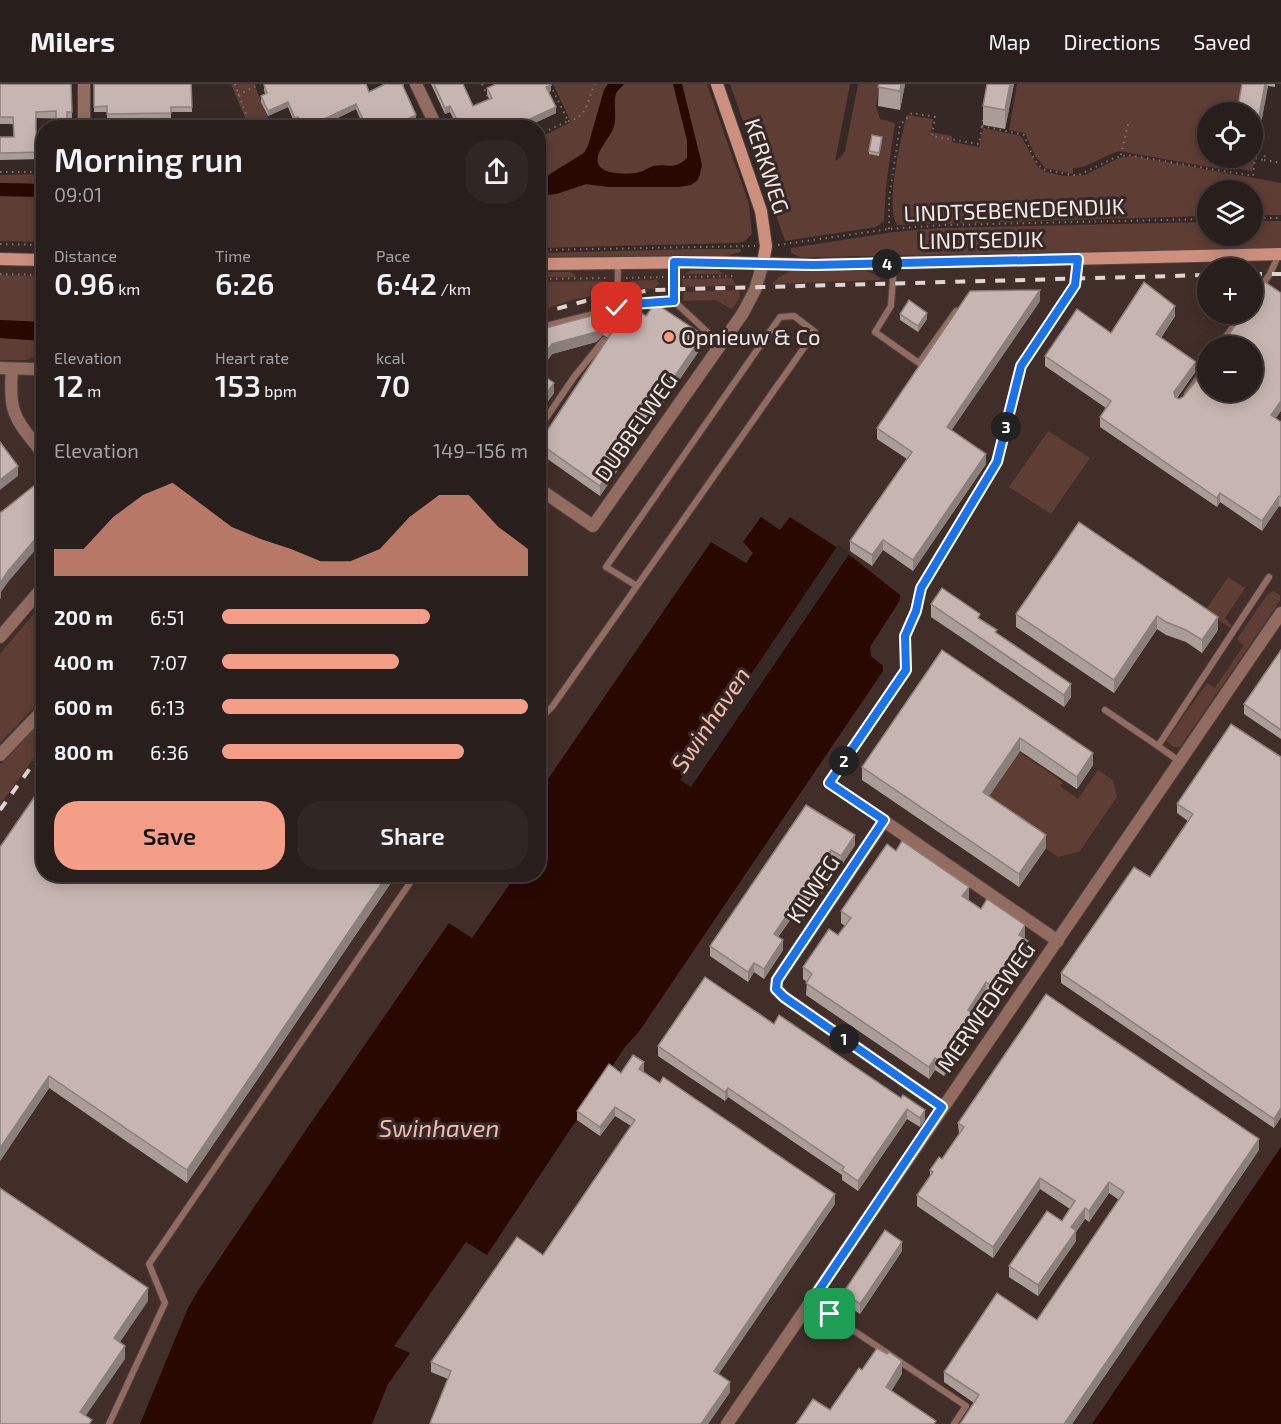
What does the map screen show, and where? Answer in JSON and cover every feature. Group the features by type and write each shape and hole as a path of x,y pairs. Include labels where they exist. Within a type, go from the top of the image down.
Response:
{"main road":[{"name":"KERKWEG","path":"717,84 761,211 766,246 764,263"},
{"name":"LINDTSEDIJK","path":"546,264 894,263 1280,254"},
{"path":"0,259 36,260"}],"street":[{"path":"84,84 84,120"},
{"path":"416,84 433,120"},
{"name":"DUBBELWEG","path":"546,494 593,526 750,300 764,263"},
{"path":"36,367 6,369 12,410 18,423 36,445"},
{"path":"0,637 36,594"},
{"name":"MERWEDEWEG","path":"727,1424 1281,613"},
{"path":"0,755 36,717"},
{"path":"884,820 1058,941"},
{"name":"KILWEG","path":"884,820 777,980 776,989 784,997 942,1107"}],"lane":[{"path":"1263,283 1280,254"},
{"path":"884,820 829,783 906,670 905,636 916,611 921,588 997,462 1021,366 1075,285 1078,259"},
{"path":"674,262 674,301 720,344"},
{"path":"614,320 617,308 618,263"},
{"path":"894,263 891,306 874,332 919,363 956,311"},
{"path":"546,326 633,304 674,301"},
{"path":"546,714 552,708 815,332 794,316 780,317 606,567 637,586"},
{"path":"546,418 574,377 604,340"},
{"path":"1185,396 1197,379"},
{"path":"1158,746 1269,577"},
{"path":"1104,710 1180,761"},
{"path":"109,1424 165,1303 149,1264 411,882"},
{"path":"811,1302 966,1406 954,1424"}],"path":[{"path":"236,84 248,120"},
{"path":"238,95 260,84"},
{"path":"482,84 490,102"},
{"path":"550,84 568,121"},
{"path":"546,131 573,120 585,112 595,84"},
{"path":"889,229 889,199 900,125 912,113 934,117 932,136 979,144 985,105"},
{"path":"1120,155 1129,120"},
{"path":"982,126 1023,135 1042,169 1079,175 1120,155 1138,156 1253,176 1256,158 1281,163"},
{"path":"1264,160 1265,154"},
{"path":"0,172 36,172"},
{"path":"1263,218 1281,218"},
{"name":"LINDTSEBENEDENDIJK","path":"786,245 889,229 944,225 1197,219"},
{"path":"0,244 36,245"},
{"path":"546,250 740,246"},
{"path":"0,274 36,275"},
{"path":"546,279 729,276"}],"shaded area":[{"path":"231,84 256,84 269,120 246,120"},
{"path":"553,84 608,84 604,90 588,146 584,153 551,173 550,194 557,194 586,184 609,187 691,185 700,176 702,165 682,84 707,84 749,204 752,234 745,241 737,243 546,248 546,134 571,122"},
{"path":"624,84 673,84 687,140 688,156 680,164 651,167 640,172 621,174 599,167 597,158 614,124 616,92"},
{"path":"730,84 850,84 835,161 845,151 858,84 880,84 876,106 880,119 895,123 886,186 884,221 876,227 785,241"},
{"path":"1017,84 1243,84 1239,102 1197,102 1197,165 1118,151 1083,167 1073,168 1073,174 1045,168 1035,156 1025,133 1009,130"},
{"path":"907,115 933,119 931,132 952,136 952,142 979,147 983,128 1021,136 1038,167 1046,172 1065,176 1085,175 1119,158 1133,156 1281,183 1281,215 1263,215 1263,180 1197,180 1197,216 897,225 894,216 893,188"},
{"path":"1234,168 1253,168 1252,171"},
{"path":"36,174 36,184 0,183 0,175"},
{"path":"0,196 36,197 36,242 0,241"},
{"path":"1263,221 1281,221 1281,248 825,257 800,257 791,253 791,248 894,232 938,228 1197,222 1197,246 1263,246"},
{"path":"741,249 741,252 729,255 546,257 546,253"},
{"path":"0,255 36,256 36,882 546,882 546,259 805,257 1197,259 1197,324 1263,324 1263,259 1281,259 1281,1424 0,1424"},
{"path":"691,270 717,270 724,274 685,274"},
{"path":"792,271 866,271 881,280 772,284 780,276"},
{"path":"546,272 571,272 576,277 546,277"},
{"path":"0,275 36,276 36,322 0,320"},
{"path":"731,278 736,285 683,287 682,279"},
{"path":"657,280 659,283 654,289 629,288 630,281"},
{"path":"607,281 610,291 546,309 546,282"},
{"path":"739,290 740,297 732,309 715,300 683,301 684,292"},
{"path":"0,338 36,341 36,356 26,360 0,360"},
{"path":"1048,431 1090,458 1051,514 1009,487"},
{"path":"1228,577 1245,588 1225,618 1232,626 1230,628 1205,611"},
{"path":"1273,591 1280,595 1280,601 1180,747 1173,747 1166,741 1207,683 1215,688 1244,645 1237,639 1267,595"},
{"path":"36,611 36,705 0,743 0,654"},
{"path":"36,726 36,755 0,805 0,765"},
{"path":"1019,752 1063,782 1060,786 1078,799 1098,770 1113,780 1117,797 1079,852 1058,857 983,805"}],"water":[{"path":"608,84 624,84 616,93 614,124 599,154 600,167 610,172 635,173 653,166 678,164 687,158 687,140 673,84 682,84 702,165 698,180 691,185 679,187 609,187 586,184 546,195 546,177 584,153 588,146 604,90"},
{"path":"0,183 36,184 36,197 0,196"},
{"path":"0,320 36,322 36,341 0,338"},
{"name":"Swinhaven","path":"761,517 780,530 790,517 852,557 900,595 900,600 870,647 871,656 883,666 883,671 638,1033 625,1047 487,1255 466,1242 394,1346 410,1353 388,1384 372,1424 140,1424 188,1308 199,1289 449,923 472,938 511,882 546,882 546,782 711,542 746,563 753,553 743,542"},
{"path":"1281,1147 1281,1424 1092,1424"}],"pier":[{"path":"838,545 850,553 691,787 680,780"}],"building":[{"path":"0,84 71,84 72,112 67,112 67,120 56,120 56,111 36,112 36,152 0,153 0,137 14,137 13,117 0,117"},
{"path":"94,84 191,84 192,107 171,107 171,113 107,114 107,106 94,107"},
{"path":"366,84 369,92 385,84 402,84 416,115 406,120 363,120 356,104 322,120 299,120 298,117 295,118 288,102 268,111 261,96 267,93 264,85"},
{"path":"434,84 463,84 473,106 492,98 487,88 496,84 550,84 546,87 556,107 528,120 457,120 450,106 445,108"},
{"path":"879,84 901,84 900,91 878,87"},
{"path":"987,84 1010,84 1005,110 983,106"},
{"path":"1242,84 1265,84 1262,102 1239,102"},
{"path":"872,135 882,137 879,153 869,151"},
{"path":"1144,282 1175,306 1156,334 1196,362 1174,392 1175,397 1179,399 1183,397 1197,380 1197,402 1263,402 1263,336 1228,336 1236,324 1263,324 1263,285 1265,282 1281,293 1281,401 1271,415 1281,422 1281,497 1279,496 1262,521 1220,493 1217,498 1100,417 1111,401 1045,356 1077,309 1111,333"},
{"path":"1040,290 947,427 986,454 913,560 883,540 872,555 850,541 912,452 877,428 970,291"},
{"path":"909,300 927,313 918,326 900,314"},
{"path":"655,303 703,335 600,486 546,448 546,432 616,326 609,328 603,325 596,332 552,344 546,352 546,328 609,311 615,315 620,308 630,305 646,316"},
{"path":"546,378 554,383 546,394"},
{"path":"0,442 18,466 0,480"},
{"path":"36,484 36,538 0,583 0,513"},
{"path":"1079,522 1218,617 1202,640 1157,616 1114,680 1016,614"},
{"path":"942,588 980,614 978,618 997,630 995,632 1071,684 1064,695 931,604"},
{"path":"942,650 1093,753 1077,777 1020,738 983,792 1046,835 1019,874 862,767"},
{"path":"1281,650 1281,730 1244,704"},
{"path":"1231,724 1281,757 1281,1108 1274,1119 1061,973 1134,867 1150,877 1193,814 1177,804"},
{"path":"36,795 36,882 383,882 187,1170 49,1076 0,1148 0,847"},
{"path":"806,805 855,835 841,856 831,850 819,868 828,874 802,913 793,906 774,934 783,940 764,969 754,963 748,972 710,946"},
{"path":"902,841 969,887 962,896 981,909 987,899 1025,925 1019,935 1028,941 996,989 986,982 968,1010 977,1016 944,1064 935,1058 929,1067 806,983 812,974 803,967 829,929 838,935 851,918 841,911 887,844 896,851"},
{"path":"705,977 774,1024 779,1015 901,1098 903,1095 925,1110 920,1118 907,1109 858,1181 842,1170 844,1167 728,1088 725,1092 658,1046"},
{"path":"1046,994 1259,1139 1064,1424 960,1424 979,1395 944,1372 997,1293 1037,1320 1124,1192 1109,1182 1089,1211 1085,1208 1071,1227 1076,1231 1038,1285 1009,1266 1047,1211 1062,1221 1075,1201 1040,1178 993,1247 917,1195 933,1172 930,1170 939,1157 942,1159 964,1127 958,1123"},
{"path":"633,1055 644,1062 639,1069 660,1083 663,1077 835,1194 714,1371 730,1382 701,1424 430,1423 451,1371 431,1362 517,1237 543,1255 635,1120 615,1107 600,1127 577,1111 609,1064 621,1073"},
{"path":"0,1188 148,1288 114,1338 125,1346 80,1412 92,1420 89,1424 0,1424"},
{"path":"885,1230 902,1242 860,1304 843,1293"},
{"path":"877,1348 887,1354 889,1352 902,1361 886,1387 936,1421 934,1424 796,1424 813,1399 830,1410 859,1368 862,1370"}],"railway":[{"path":"1263,274 1281,274"},
{"path":"546,312 585,301 652,290 1197,275"},
{"path":"0,810 36,760"}],"place":[{"name":"Opnieuw & Co","path":"669,337"}],"route":[{"path":"617,308 633,304 674,301 674,262 814,265 1078,259 1077,282 1021,366 997,462 921,588 916,611 905,636 906,670 829,783 884,820 777,980 776,989 784,997 942,1107 811,1302 830,1314"}]}
